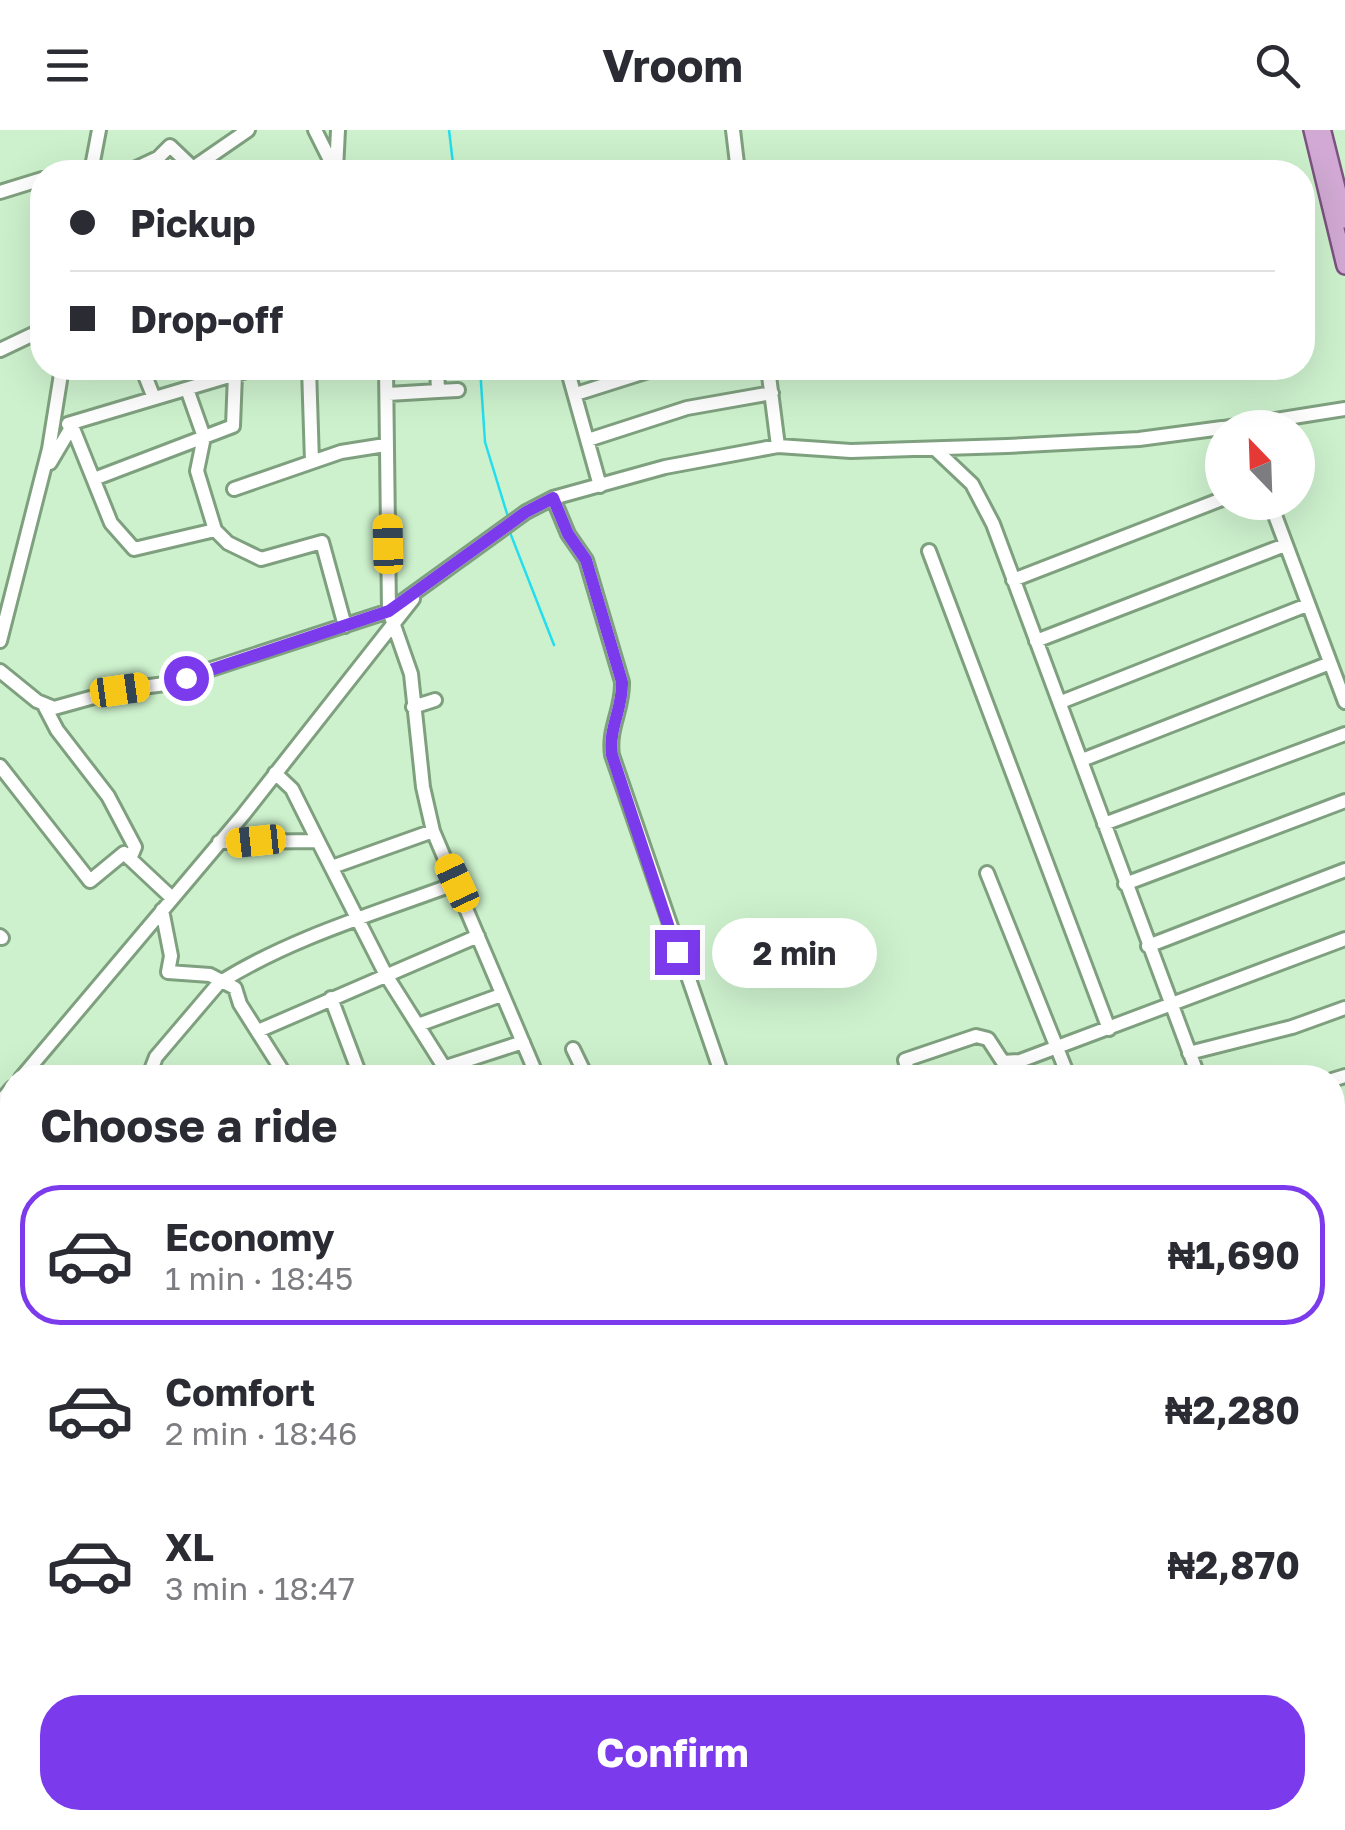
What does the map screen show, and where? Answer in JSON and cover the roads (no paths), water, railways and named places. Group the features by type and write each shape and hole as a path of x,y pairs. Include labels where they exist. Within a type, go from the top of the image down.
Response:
{"main road":[{"path":"1312,130 1345,266"},
{"path":"1322,130 1345,220"}],"street":[{"path":"94,160 99,130"},
{"path":"205,160 248,130"},
{"path":"315,130 330,160"},
{"path":"337,160 338,130"},
{"path":"732,130 736,160"},
{"path":"154,160 170,146 185,160"},
{"path":"0,192 30,183"},
{"path":"0,350 30,336"},
{"path":"0,641 56,418 61,380"},
{"path":"147,380 154,398"},
{"path":"42,475 72,426 214,380"},
{"path":"94,478 234,426 235,380"},
{"path":"309,380 312,462"},
{"path":"387,380 389,611 406,654 423,786 434,830 533,1065"},
{"path":"438,380 438,391"},
{"path":"572,380 600,486"},
{"path":"576,394 620,380"},
{"path":"770,380 778,446"},
{"path":"187,388 204,438 197,471 214,530 228,543 262,559 322,542 346,626"},
{"path":"388,394 458,390"},
{"path":"588,440 687,408 772,393"},
{"path":"1315,414 1345,409"},
{"path":"56,418 72,426 111,523 134,549 214,530"},
{"path":"46,707 165,684 389,611 414,597 526,512 553,498 718,455 778,446 935,449 1095,442 1205,430"},
{"path":"234,490 312,462 385,444"},
{"path":"935,449 972,484 1013,580 1193,1065"},
{"path":"553,498 568,534 586,560 622,682 622,699 609,738 612,755 719,1065"},
{"path":"1013,580 1205,506"},
{"path":"1276,520 1345,702"},
{"path":"1036,642 1285,545"},
{"path":"929,551 1109,1029"},
{"path":"32,1065 219,842 414,597"},
{"path":"1061,702 1307,605"},
{"path":"1082,760 1330,663"},
{"path":"0,671 46,707 57,730 108,796 135,847 130,858"},
{"path":"413,707 435,700"},
{"path":"1104,824 1345,734"},
{"path":"0,766 90,881 124,853 172,898"},
{"path":"275,773 292,789 386,975 444,1065"},
{"path":"1125,884 1345,801"},
{"path":"332,866 434,830"},
{"path":"219,842 318,842"},
{"path":"1148,946 1345,870"},
{"path":"987,873 1063,1065"},
{"path":"153,1065 222,981 303,940 457,883"},
{"path":"162,910 170,956 168,972 210,975 235,988 279,1065"},
{"path":"258,1031 478,936"},
{"path":"1003,1062 1056,1048 1174,1006 1345,939"},
{"path":"418,1025 501,994"},
{"path":"330,998 356,1065"},
{"path":"1189,1053 1292,1027 1345,1008"},
{"path":"907,1065 906,1060 976,1036 988,1040 1004,1065"},
{"path":"466,1065 524,1042"},
{"path":"573,1049 581,1065"}],"waterway":[{"path":"449,130 453,160"},
{"path":"481,380 485,442 508,517"},
{"path":"509,530 554,645"}]}
